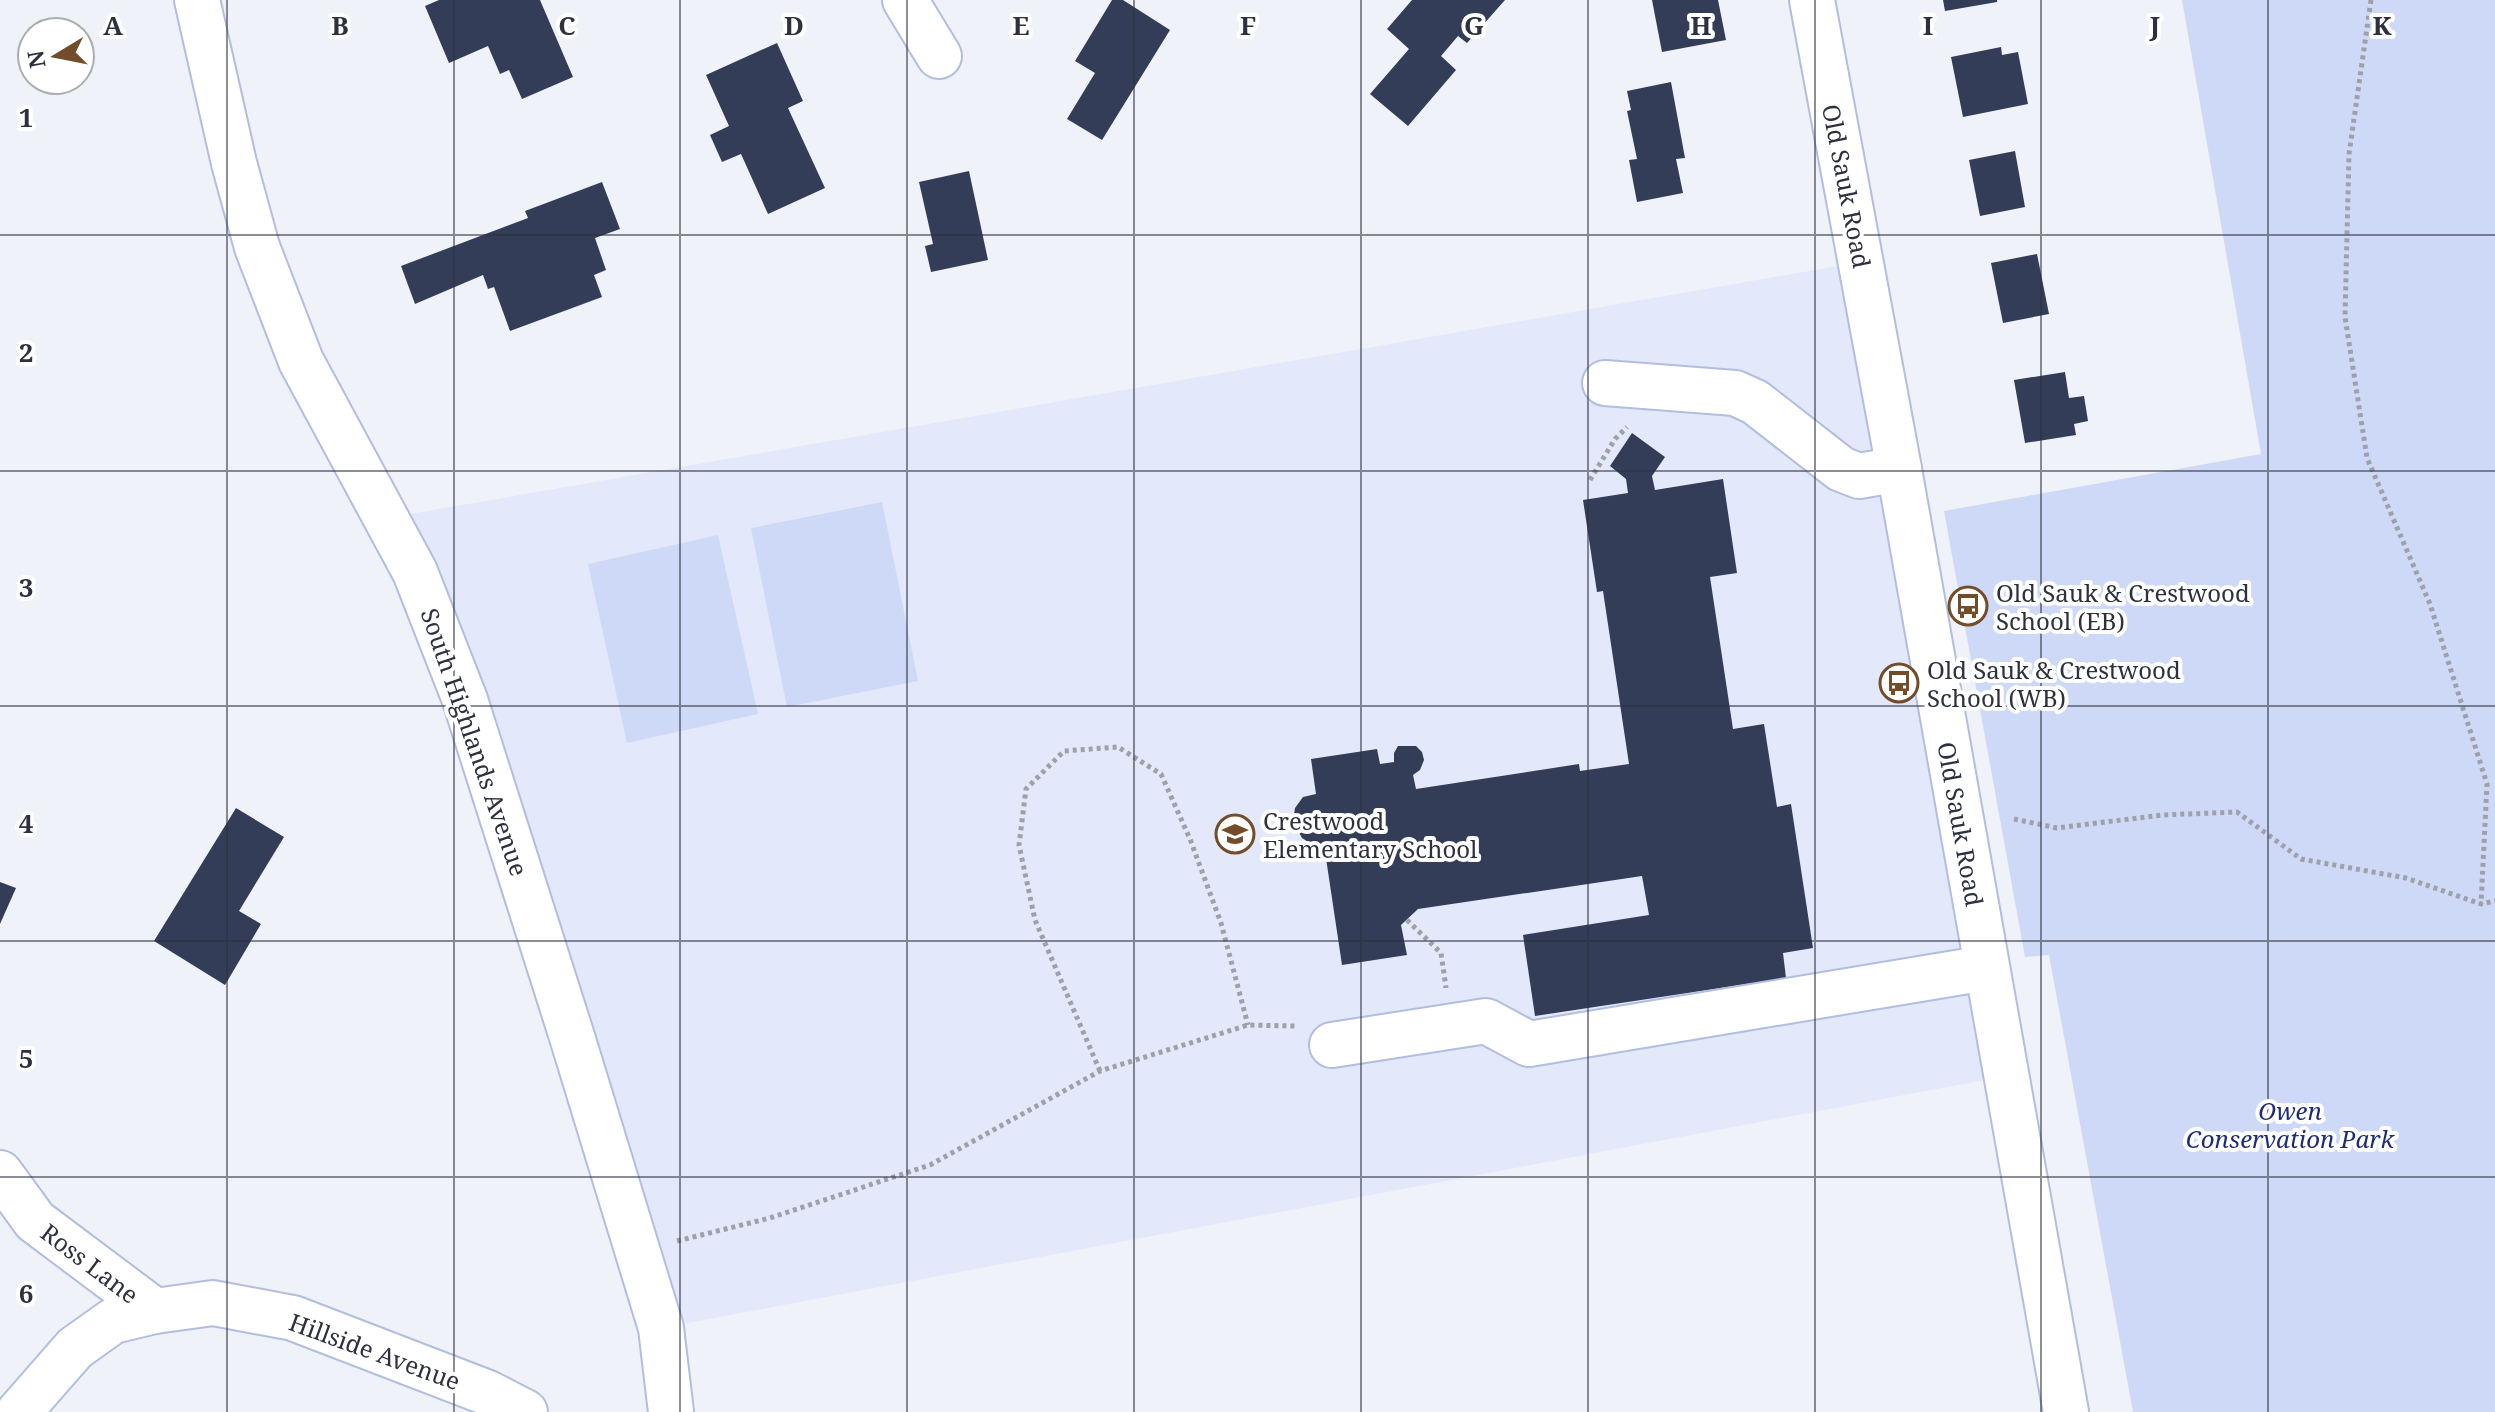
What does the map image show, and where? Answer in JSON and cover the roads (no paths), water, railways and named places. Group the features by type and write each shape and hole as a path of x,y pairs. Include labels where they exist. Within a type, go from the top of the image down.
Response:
{"street":[{"name":"South Highlands Avenue","path":"197,0 234,163 257,247 301,361 415,572 465,700 661,1328 671,1412"},
{"path":"905,0 939,56"},
{"name":"Old Sauk Road","path":"1812,0 1899,469 2066,1412"},
{"path":"1605,383 1735,393 1755,402 1841,469 1859,476 1899,469"},
{"path":"1315,1036 1486,1021 1529,1044 1986,968"},
{"name":"Ross Lane","path":"0,1173 35,1221 155,1311"},
{"name":"Hillside Avenue","path":"19,1412 75,1348 113,1321 155,1311 213,1303 293,1318 488,1393 525,1412"}],"place":[{"name":"Old Sauk & Crestwood School (EB)","path":"1968,606"},
{"name":"Old Sauk & Crestwood School (WB)","path":"1899,683"},
{"name":"Crestwood Elementary School","path":"1235,834"}],"park label":[{"name":"Owen Conservation Park","path":"2290,1124"}]}
